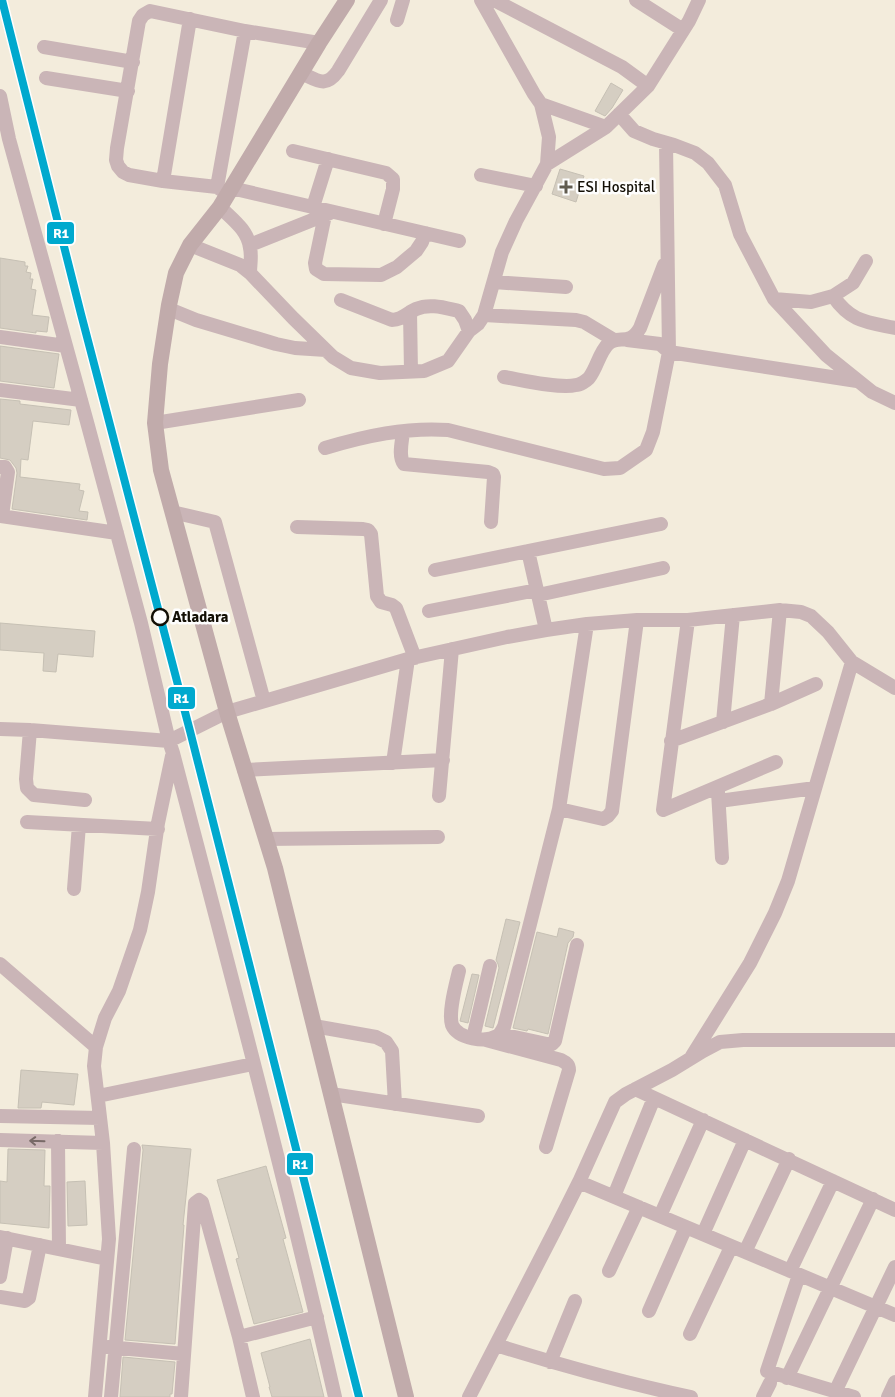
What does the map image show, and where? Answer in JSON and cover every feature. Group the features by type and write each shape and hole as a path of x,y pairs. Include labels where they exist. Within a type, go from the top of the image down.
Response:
{"main road":[{"path":"347,0 190,245 176,273 160,364 156,423 161,470 227,712 274,868 406,1397"}],"street":[{"path":"301,73 320,82 331,79 338,71 380,0"},
{"path":"397,20 403,0"},
{"path":"190,245 240,265 333,357 351,368 380,373 411,372 424,371 448,361 469,331 478,324 484,315 502,252 516,221 547,164 549,137 541,104 481,0"},
{"path":"494,0 622,67 648,86"},
{"path":"636,0 683,30"},
{"path":"547,164 606,127 648,86 683,30 699,0"},
{"path":"319,43 245,31 150,11 143,15 140,21 116,160 118,166 129,175 224,194 313,207 329,214 459,241"},
{"path":"163,181 190,19"},
{"path":"245,31 224,194 240,226 248,237 251,250 250,273"},
{"path":"44,47 133,62"},
{"path":"46,78 128,91"},
{"path":"0,96 4,138 66,346 141,623 317,1317 335,1397"},
{"path":"541,104 606,127"},
{"path":"619,114 634,131 695,153 708,163 725,184 740,234 774,299 826,354 872,392 895,404"},
{"path":"325,448 370,436 431,429 448,430 604,469 620,468 646,450 653,432 669,352 667,257 670,144"},
{"path":"293,151 386,173 393,179 393,189 384,224"},
{"path":"313,207 328,159"},
{"path":"482,176 536,186"},
{"path":"250,245 329,214"},
{"path":"329,214 315,264 316,270 324,274 381,275 397,267 416,251 425,233"},
{"path":"504,377 566,386 578,385 589,378 607,345 636,336 667,257"},
{"path":"774,299 811,302 833,296 853,283 866,261"},
{"path":"494,282 566,287"},
{"path":"833,296 840,307 850,316 862,321 895,328"},
{"path":"341,300 392,320 398,320 417,308 429,306 459,311 469,331"},
{"path":"169,309 196,320 276,344 295,348 326,350"},
{"path":"410,312 411,372"},
{"path":"484,315 576,320 621,340 660,344 669,352 858,381"},
{"path":"0,337 66,346"},
{"path":"0,390 81,400"},
{"path":"156,423 300,400"},
{"path":"403,432 401,461 404,464 493,474 491,522"},
{"path":"0,466 5,467 8,472 1,516 117,533"},
{"path":"172,512 215,522 264,701"},
{"path":"435,570 661,524"},
{"path":"297,527 368,530 371,534 377,596 381,602 396,608 412,658 392,762"},
{"path":"528,551 546,630"},
{"path":"429,611 663,568"},
{"path":"771,704 780,610"},
{"path":"0,729 30,730 171,747 227,712 412,658 452,649 586,624 637,620 688,620 780,610 801,612 811,616 828,632 852,662 895,688"},
{"path":"723,722 732,615"},
{"path":"559,809 603,818 612,811 637,620"},
{"path":"688,620 663,810 718,794 776,762"},
{"path":"480,1039 496,1037 504,1027 559,809 586,624"},
{"path":"440,796 452,649"},
{"path":"690,1059 750,963 775,913 788,881 852,662"},
{"path":"671,741 771,704 816,684"},
{"path":"30,730 27,788 34,795 85,800"},
{"path":"95,1397 109,1239 103,1143 94,1066 96,1047 105,1018 119,991 140,930 148,892 171,747"},
{"path":"244,770 443,760"},
{"path":"718,794 815,788"},
{"path":"718,794 722,858"},
{"path":"27,822 158,829"},
{"path":"74,889 79,825"},
{"path":"266,839 438,837"},
{"path":"500,1034 547,1044 555,1042 577,945"},
{"path":"0,964 96,1047"},
{"path":"480,1039 490,966"},
{"path":"458,971 451,1011 452,1024 458,1034 562,1060 569,1066 546,1147"},
{"path":"314,1026 376,1037 386,1042 392,1052 395,1104"},
{"path":"469,1397 579,1182 615,1102 720,1042 743,1040 895,1040"},
{"path":"98,1096 253,1064"},
{"path":"636,1089 895,1210"},
{"path":"331,1094 478,1116"},
{"path":"614,1196 654,1098"},
{"path":"0,1116 100,1118"},
{"path":"660,1216 704,1120"},
{"path":"0,1140 103,1143"},
{"path":"703,1234 745,1140"},
{"path":"58,1141 60,1249"},
{"path":"111,1397 134,1149"},
{"path":"745,1252 788,1160"},
{"path":"833,1181 794,1273 767,1371 854,1397"},
{"path":"579,1182 895,1315"},
{"path":"180,1397 195,1203 199,1200 202,1202 239,1337 252,1397"},
{"path":"787,1378 873,1200"},
{"path":"609,1271 639,1208"},
{"path":"649,1311 686,1228"},
{"path":"0,1277 3,1238 107,1259"},
{"path":"0,1297 25,1301 29,1298 40,1245"},
{"path":"690,1334 731,1247"},
{"path":"835,1392 895,1267"},
{"path":"550,1362 575,1301"},
{"path":"239,1337 317,1317"},
{"path":"496,1345 550,1362 656,1390 691,1397"},
{"path":"100,1346 184,1354"},
{"path":"888,1397 895,1382"},
{"path":"763,1397 770,1383"}],"building":[{"path":"611,83 623,90 605,116 595,111"},
{"path":"560,169 584,176 576,202 552,194"},
{"path":"0,258 25,262 25,266 28,266 26,272 31,273 30,279 33,279 31,289 36,290 32,315 49,317 47,332 36,331 36,333 0,328"},
{"path":"0,346 59,354 54,388 0,381"},
{"path":"0,399 20,401 20,404 71,410 69,425 33,421 28,460 21,459 20,477 80,484 79,490 84,491 79,511 88,512 87,520 12,509 17,473 10,460 0,458"},
{"path":"0,623 95,631 93,657 58,654 56,672 43,671 44,653 0,650"},
{"path":"506,919 520,922 493,1028 485,1026 499,968 496,960"},
{"path":"559,928 574,932 573,937 568,943 548,1034 528,1029 527,1031 513,1028 537,932 557,937"},
{"path":"472,974 479,975 468,1023 460,1021"},
{"path":"21,1070 78,1074 74,1105 42,1102 41,1108 18,1108"},
{"path":"142,1145 191,1149 183,1225 175,1344 125,1340"},
{"path":"8,1149 45,1150 44,1186 50,1186 49,1228 0,1223 0,1181 7,1182"},
{"path":"266,1166 286,1238 283,1239 303,1312 254,1324 236,1259 239,1258 217,1180"},
{"path":"85,1181 87,1225 68,1226 67,1182"},
{"path":"310,1339 324,1397 272,1397 261,1353"},
{"path":"123,1357 175,1362 172,1394 170,1394 170,1397 120,1397"}],"transit line":[{"name":"R1","path":"2,0 359,1397"}],"place":[{"name":"ESI Hospital","path":"566,187"},
{"name":"Atladara","path":"160,617"}]}
